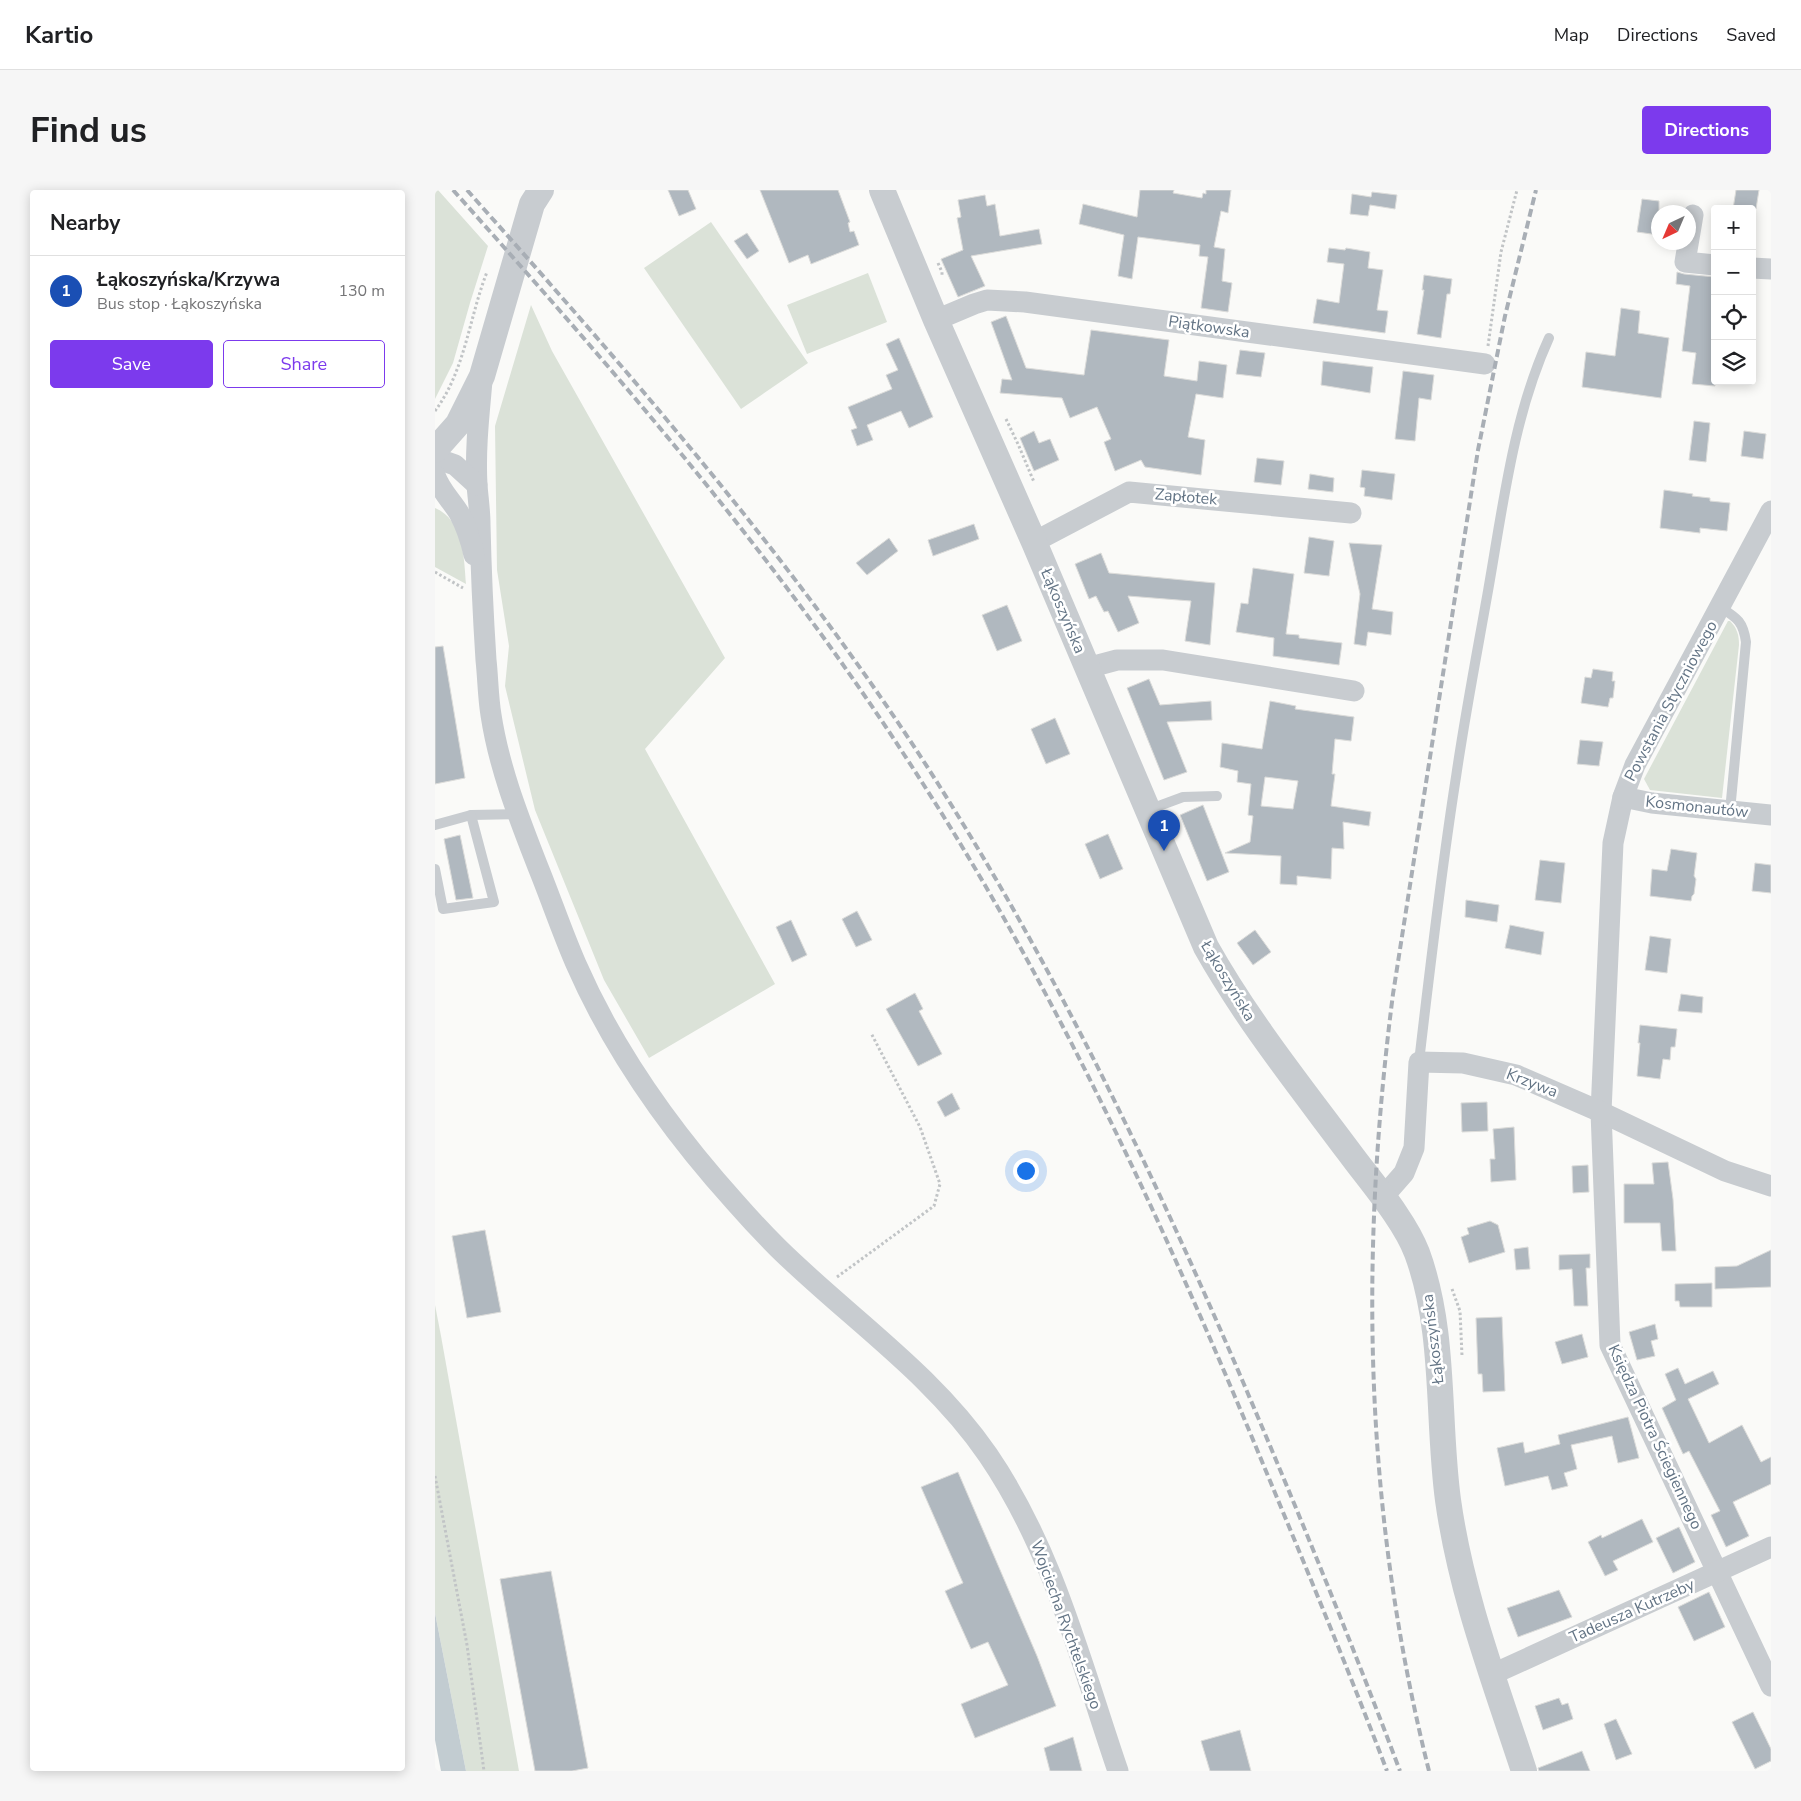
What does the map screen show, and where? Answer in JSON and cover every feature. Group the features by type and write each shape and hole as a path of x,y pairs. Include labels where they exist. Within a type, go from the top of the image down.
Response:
{"street":[{"name":"Łąkoszyńska","path":"882,190 1206,948 1226,984 1256,1028 1383,1197 1411,1240 1422,1268 1429,1295 1437,1359 1448,1500 1459,1561 1471,1609 1524,1771"},
{"path":"435,450 458,424 482,376 535,195"},
{"path":"1687,250 1685,262 1711,265"},
{"path":"1756,268 1771,269"},
{"name":"Piątkowska","path":"936,320 987,300 1025,302 1485,364"},
{"path":"481,589 480,508 477,485 482,376"},
{"path":"435,458 455,465 477,485"},
{"path":"435,475 439,485 459,513 471,541 481,589"},
{"name":"Zapłotek","path":"1034,542 1129,492 1351,513"},
{"path":"435,497 459,513"},
{"name":"Powstania Styczniowego","path":"1601,1112 1613,843 1623,797 1635,765 1771,511"},
{"name":"Wojciecha Rychtelskiego","path":"481,589 491,716 499,754 517,814 576,964 605,1024 640,1080 684,1143 735,1202 779,1249 834,1283 943,1400 986,1452 1015,1497 1054,1580 1118,1771"},
{"path":"1087,668 1117,660 1163,660 1354,690"},
{"name":"Kosmonautów","path":"1623,797 1652,803 1771,815"},
{"path":"1383,1197 1405,1173 1414,1148 1419,1062"},
{"name":"Krzywa","path":"1419,1062 1463,1063 1516,1075 1601,1112 1725,1171 1771,1186"},
{"name":"Księdza Piotra Ściegiennego","path":"1601,1112 1610,1344 1771,1686"},
{"name":"Tadeusza Kutrzeby","path":"1493,1674 1771,1547"}],"lane":[{"path":"1419,1062 1437,902 1456,775 1511,460 1527,393 1549,338"},
{"path":"1720,607 1737,618 1744,628 1746,642 1730,811"},
{"path":"1147,810 1183,797 1217,796"},
{"path":"435,825 471,815 517,814"},
{"path":"435,869 443,910 494,902 471,815"}],"path":[{"path":"1485,364 1501,252 1517,190"},
{"path":"935,256 942,272 942,279"},
{"path":"435,411 443,400 460,362 488,270"},
{"path":"1002,411 1036,488"},
{"path":"435,572 467,590 481,589"},
{"path":"834,1283 933,1206 940,1184 920,1127 871,1033"},
{"path":"1449,1284 1460,1311 1462,1358"},
{"path":"435,1476 467,1645 484,1771"}],"shaded area":[{"path":"435,190 438,190 488,246 453,363 435,399"},
{"path":"711,222 808,363 741,409 644,268"},
{"path":"868,273 887,322 807,354 787,305"},
{"path":"531,305 552,351 725,658 645,749 775,984 649,1058 604,980 535,810 505,686 509,646 497,570 495,426"},
{"path":"435,508 452,521 457,531 463,552 466,584 435,567"},
{"path":"1728,621 1736,629 1739,645 1722,798 1650,790 1644,779"},
{"path":"435,1305 519,1771 466,1771 435,1613"},
{"path":"435,1613 466,1771 441,1771 435,1740"}],"building":[{"path":"668,190 688,190 696,209 679,216"},
{"path":"760,190 838,190 850,222 848,223 850,232 854,231 859,245 811,264 808,255 789,263"},
{"path":"1140,190 1174,190 1173,193 1202,198 1203,193 1206,194 1206,190 1231,190 1228,213 1221,211 1214,247 1225,249 1222,281 1232,283 1228,312 1201,308 1208,257 1199,256 1200,245 1138,237 1132,279 1118,276 1124,235 1079,224 1083,204 1137,217"},
{"path":"1736,190 1759,190 1756,209 1756,205 1734,205"},
{"path":"1372,192 1397,195 1395,209 1370,205 1368,216 1350,214 1352,194 1371,197"},
{"path":"985,195 987,206 995,204 1000,236 1039,229 1042,244 971,256 985,286 958,297 941,259 963,250 957,218 961,217 958,200"},
{"path":"1642,199 1659,201 1659,205 1651,205 1651,234 1637,232"},
{"path":"747,233 759,251 747,259 734,241"},
{"path":"1329,248 1345,250 1346,248 1370,252 1368,268 1383,270 1377,310 1388,311 1385,333 1313,323 1317,299 1339,303 1344,264 1327,262"},
{"path":"1677,272 1711,277 1711,385 1715,386 1692,384 1696,353 1682,351 1690,286 1676,284"},
{"path":"1424,275 1452,279 1450,294 1447,294 1441,338 1417,334 1424,290 1422,290"},
{"path":"1621,308 1640,311 1638,333 1669,338 1661,398 1582,387 1586,352 1615,356"},
{"path":"1006,316 1026,368 1084,375 1091,330 1169,340 1164,376 1197,381 1199,361 1227,365 1223,398 1196,394 1188,437 1205,440 1201,475 1145,467 1141,460 1115,471 1104,442 1111,439 1097,407 1070,418 1062,398 1000,393 1002,379 1012,380 991,322"},
{"path":"899,338 933,417 909,428 901,411 867,425 873,440 857,446 851,430 857,428 848,407 892,389 886,375 898,370 886,344"},
{"path":"1240,350 1265,353 1261,377 1236,374"},
{"path":"1323,361 1373,367 1370,393 1321,385"},
{"path":"1403,371 1434,375 1431,400 1419,398 1415,441 1395,439"},
{"path":"1694,421 1710,423 1706,462 1689,460"},
{"path":"1034,431 1039,443 1050,439 1059,460 1034,471 1020,438"},
{"path":"1744,431 1766,434 1763,459 1741,456"},
{"path":"1257,458 1284,461 1281,485 1254,482"},
{"path":"1362,470 1395,474 1392,500 1364,496 1365,488 1360,487"},
{"path":"1310,474 1334,478 1333,492 1308,489"},
{"path":"1664,490 1710,498 1710,501 1730,503 1727,531 1700,528 1700,533 1660,528"},
{"path":"974,524 979,539 933,556 928,540"},
{"path":"1309,537 1334,541 1329,576 1304,573"},
{"path":"889,538 898,551 867,575 856,563"},
{"path":"1349,543 1382,545 1372,609 1393,612 1391,635 1368,632 1366,646 1354,644 1360,594"},
{"path":"1101,553 1109,573 1215,583 1210,645 1185,641 1191,601 1128,596 1139,623 1118,632 1108,611 1104,612 1096,596 1089,599 1075,564"},
{"path":"1253,568 1294,574 1286,634 1299,635 1299,638 1342,643 1339,665 1273,656 1274,638 1236,632 1241,603 1248,604"},
{"path":"1007,605 1022,641 997,651 982,615"},
{"path":"443,646 465,778 435,784 435,647"},
{"path":"1593,669 1613,672 1612,681 1615,681 1613,698 1610,698 1608,707 1581,703 1585,677 1591,678"},
{"path":"1149,679 1160,705 1211,701 1212,720 1167,722 1187,772 1164,780 1127,688"},
{"path":"1270,701 1296,706 1295,709 1354,717 1351,741 1335,739 1332,774 1335,774 1331,806 1371,812 1369,826 1343,822 1344,849 1332,848 1331,879 1297,876 1297,885 1280,884 1281,856 1225,853 1250,842 1253,816 1248,815 1251,784 1237,782 1238,771 1220,767 1222,743 1262,749","holes":["1265,777 1298,781 1293,809 1261,806"]},
{"path":"1055,718 1070,754 1046,764 1031,729"},
{"path":"1580,740 1603,742 1599,766 1577,764"},
{"path":"1203,805 1229,872 1207,881 1180,815"},
{"path":"1108,834 1123,869 1100,879 1085,844"},
{"path":"460,835 473,898 456,900 444,839"},
{"path":"1671,849 1697,853 1694,876 1696,879 1691,901 1650,896 1652,869 1667,871"},
{"path":"1540,860 1565,863 1561,903 1535,900"},
{"path":"1755,863 1771,865 1771,893 1752,891"},
{"path":"1466,900 1499,905 1497,922 1465,917"},
{"path":"857,911 872,940 856,947 842,919"},
{"path":"791,920 807,955 792,962 776,927"},
{"path":"1510,925 1544,932 1541,955 1505,948"},
{"path":"1255,930 1271,952 1253,965 1237,943"},
{"path":"1650,936 1671,939 1667,973 1645,970"},
{"path":"915,993 923,1009 919,1011 942,1054 918,1066 886,1009"},
{"path":"1681,994 1703,997 1702,1013 1678,1011"},
{"path":"1640,1025 1677,1029 1675,1047 1671,1047 1670,1060 1663,1059 1660,1079 1637,1076"},
{"path":"952,1093 960,1109 945,1117 937,1102"},
{"path":"1487,1102 1488,1131 1462,1132 1461,1103"},
{"path":"1514,1127 1516,1180 1491,1182 1490,1159 1495,1159 1493,1129"},
{"path":"1668,1162 1673,1199 1676,1251 1662,1251 1660,1223 1624,1223 1624,1184 1654,1184 1652,1163"},
{"path":"1588,1165 1589,1192 1573,1193 1572,1166"},
{"path":"1490,1221 1498,1225 1505,1252 1469,1263 1461,1237 1469,1234 1467,1228"},
{"path":"485,1230 501,1312 467,1318 452,1236"},
{"path":"1528,1247 1530,1269 1516,1270 1514,1249"},
{"path":"1771,1250 1771,1287 1715,1289 1715,1267 1737,1266"},
{"path":"1590,1254 1590,1268 1586,1268 1588,1306 1574,1306 1572,1269 1559,1270 1559,1255"},
{"path":"1712,1283 1712,1307 1680,1307 1679,1301 1675,1301 1675,1284"},
{"path":"1502,1317 1505,1391 1483,1392 1482,1374 1478,1374 1476,1318"},
{"path":"1655,1324 1658,1339 1651,1341 1655,1356 1637,1360 1629,1332"},
{"path":"1582,1334 1588,1357 1562,1364 1555,1342"},
{"path":"1678,1368 1685,1384 1713,1371 1719,1384 1688,1399 1709,1443 1742,1425 1761,1462 1771,1457 1771,1484 1733,1502 1749,1536 1726,1547 1711,1515 1720,1511 1689,1451 1683,1454 1662,1408 1676,1400 1665,1374"},
{"path":"1628,1417 1639,1458 1618,1463 1612,1436 1571,1445 1577,1469 1564,1473 1568,1486 1552,1490 1548,1476 1505,1486 1497,1448 1523,1442 1525,1453 1560,1444 1558,1435"},
{"path":"958,1472 1037,1656 1056,1706 975,1738 961,1704 1008,1685 988,1642 971,1649 945,1591 963,1583 921,1487"},
{"path":"1642,1519 1653,1542 1613,1561 1618,1570 1605,1576 1588,1542 1601,1535 1602,1538"},
{"path":"1679,1527 1695,1562 1673,1573 1656,1538"},
{"path":"551,1571 588,1768 572,1771 535,1771 500,1579"},
{"path":"1559,1590 1572,1617 1518,1637 1507,1608"},
{"path":"1709,1592 1725,1627 1694,1641 1678,1607"},
{"path":"1559,1698 1562,1705 1568,1703 1573,1719 1543,1730 1535,1706"},
{"path":"1753,1712 1771,1749 1771,1761 1755,1769 1732,1722"},
{"path":"1616,1719 1632,1754 1616,1760 1604,1724"},
{"path":"1240,1730 1251,1771 1210,1771 1201,1741"},
{"path":"1073,1737 1082,1771 1050,1771 1044,1748"},
{"path":"1582,1751 1590,1771 1539,1771 1538,1768"}],"railway":[{"path":"453,190 632,395 746,535 854,681 905,756 956,837 1050,1002 1094,1087 1135,1173 1214,1347 1337,1644 1387,1771"},
{"path":"467,190 644,392 812,602 915,748 1007,899 1091,1054 1205,1294 1302,1523 1400,1771"},
{"path":"1429,1771 1407,1674 1391,1577 1380,1481 1374,1384 1372,1288 1375,1191 1382,1093 1393,994 1478,450 1505,316 1536,190"}],"place":[{"name":"Łąkoszyńska/Krzywa","path":"1164,851"}]}
